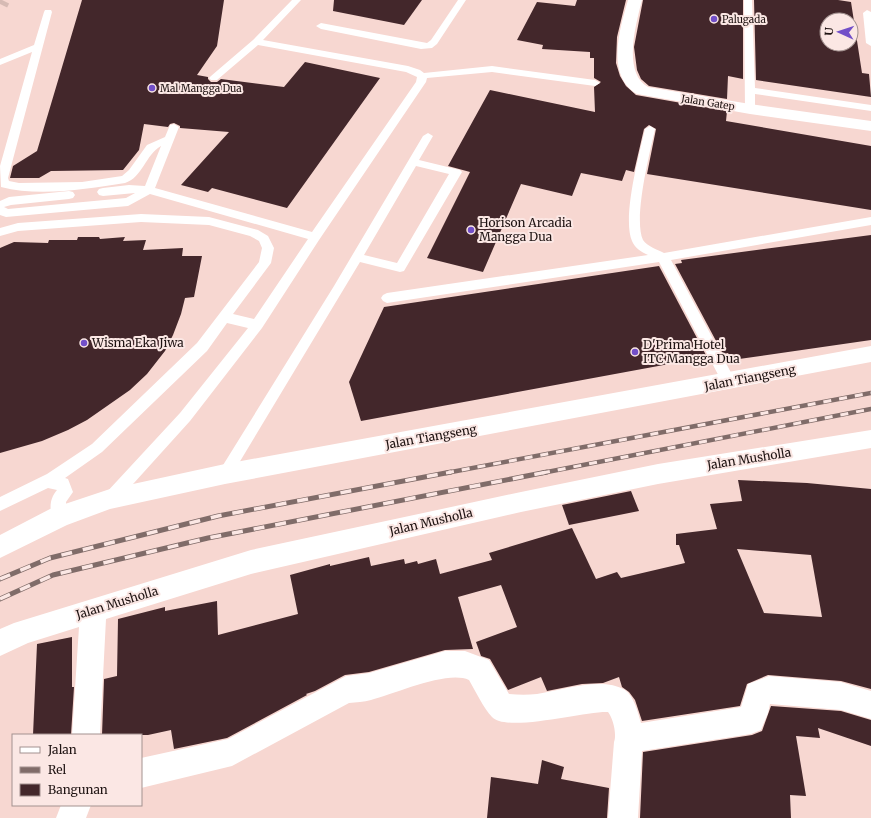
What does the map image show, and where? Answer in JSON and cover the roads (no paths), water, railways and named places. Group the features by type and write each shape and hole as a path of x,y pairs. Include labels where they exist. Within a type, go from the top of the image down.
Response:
{"street":[{"name":"Jalan Gatep","path":"635,0 626,36 627,70 631,82 644,91 750,109 871,126"},
{"name":"Jalan Tiangseng","path":"0,547 59,508 110,499 225,474 729,382 871,354"},
{"name":"Jalan Musholla","path":"0,643 23,632 251,562 521,502 658,474 870,441"},
{"path":"86,734 93,610"},
{"path":"142,773 232,752 346,690 369,688 445,664 465,664 479,670 502,708 530,709 582,700 614,699 622,706 630,739 628,742 623,818"},
{"path":"630,739 751,720 754,714 758,694 769,690 841,696 871,705"},
{"path":"71,818 76,806"}],"lane":[{"path":"214,78 256,42 297,0"},
{"path":"321,26 421,46 429,46 434,42 462,0"},
{"path":"748,0 750,109"},
{"path":"281,6 281,17"},
{"path":"48,12 2,178 5,184 19,187 82,186 125,179 133,172 150,147 170,139"},
{"path":"867,13 871,43"},
{"path":"256,42 408,69 417,72 422,76 492,69 595,83"},
{"path":"0,62 39,46"},
{"path":"110,499 193,407 258,325 315,236 410,100 421,82 422,76"},
{"path":"749,90 871,108"},
{"path":"0,210 6,213 128,202 149,190 174,127"},
{"path":"650,129 637,196 634,228 638,241 649,250 663,257 729,382"},
{"path":"225,474 357,257 428,136"},
{"path":"357,257 400,268 456,172 413,162"},
{"path":"0,205 9,201 58,196 129,189 149,190 315,236"},
{"path":"209,221 218,209"},
{"path":"0,232 18,227 141,218 209,221 254,233 264,239 268,248 265,262 202,347 97,448 53,482 0,504"},
{"path":"387,298 663,257 871,221"},
{"path":"224,317 258,325"},
{"path":"53,482 50,488 52,498 59,508"}],"tunnel":[{"path":"0,4 2,0"}],"railway":[{"path":"446,473 871,393"},
{"path":"542,473 871,409"},
{"path":"0,579 50,558 218,516 451,472"},
{"path":"0,599 53,575 208,538 547,472"}],"place":[{"name":"Palugada","path":"714,19"},
{"name":"Mal Mangga Dua","path":"152,88"},
{"name":"Horison Arcadia Mangga Dua","path":"471,230"},
{"name":"Wisma Eka Jiwa","path":"84,343"},
{"name":"D'Prima Hotel ITC Mangga Dua","path":"635,352"}]}
